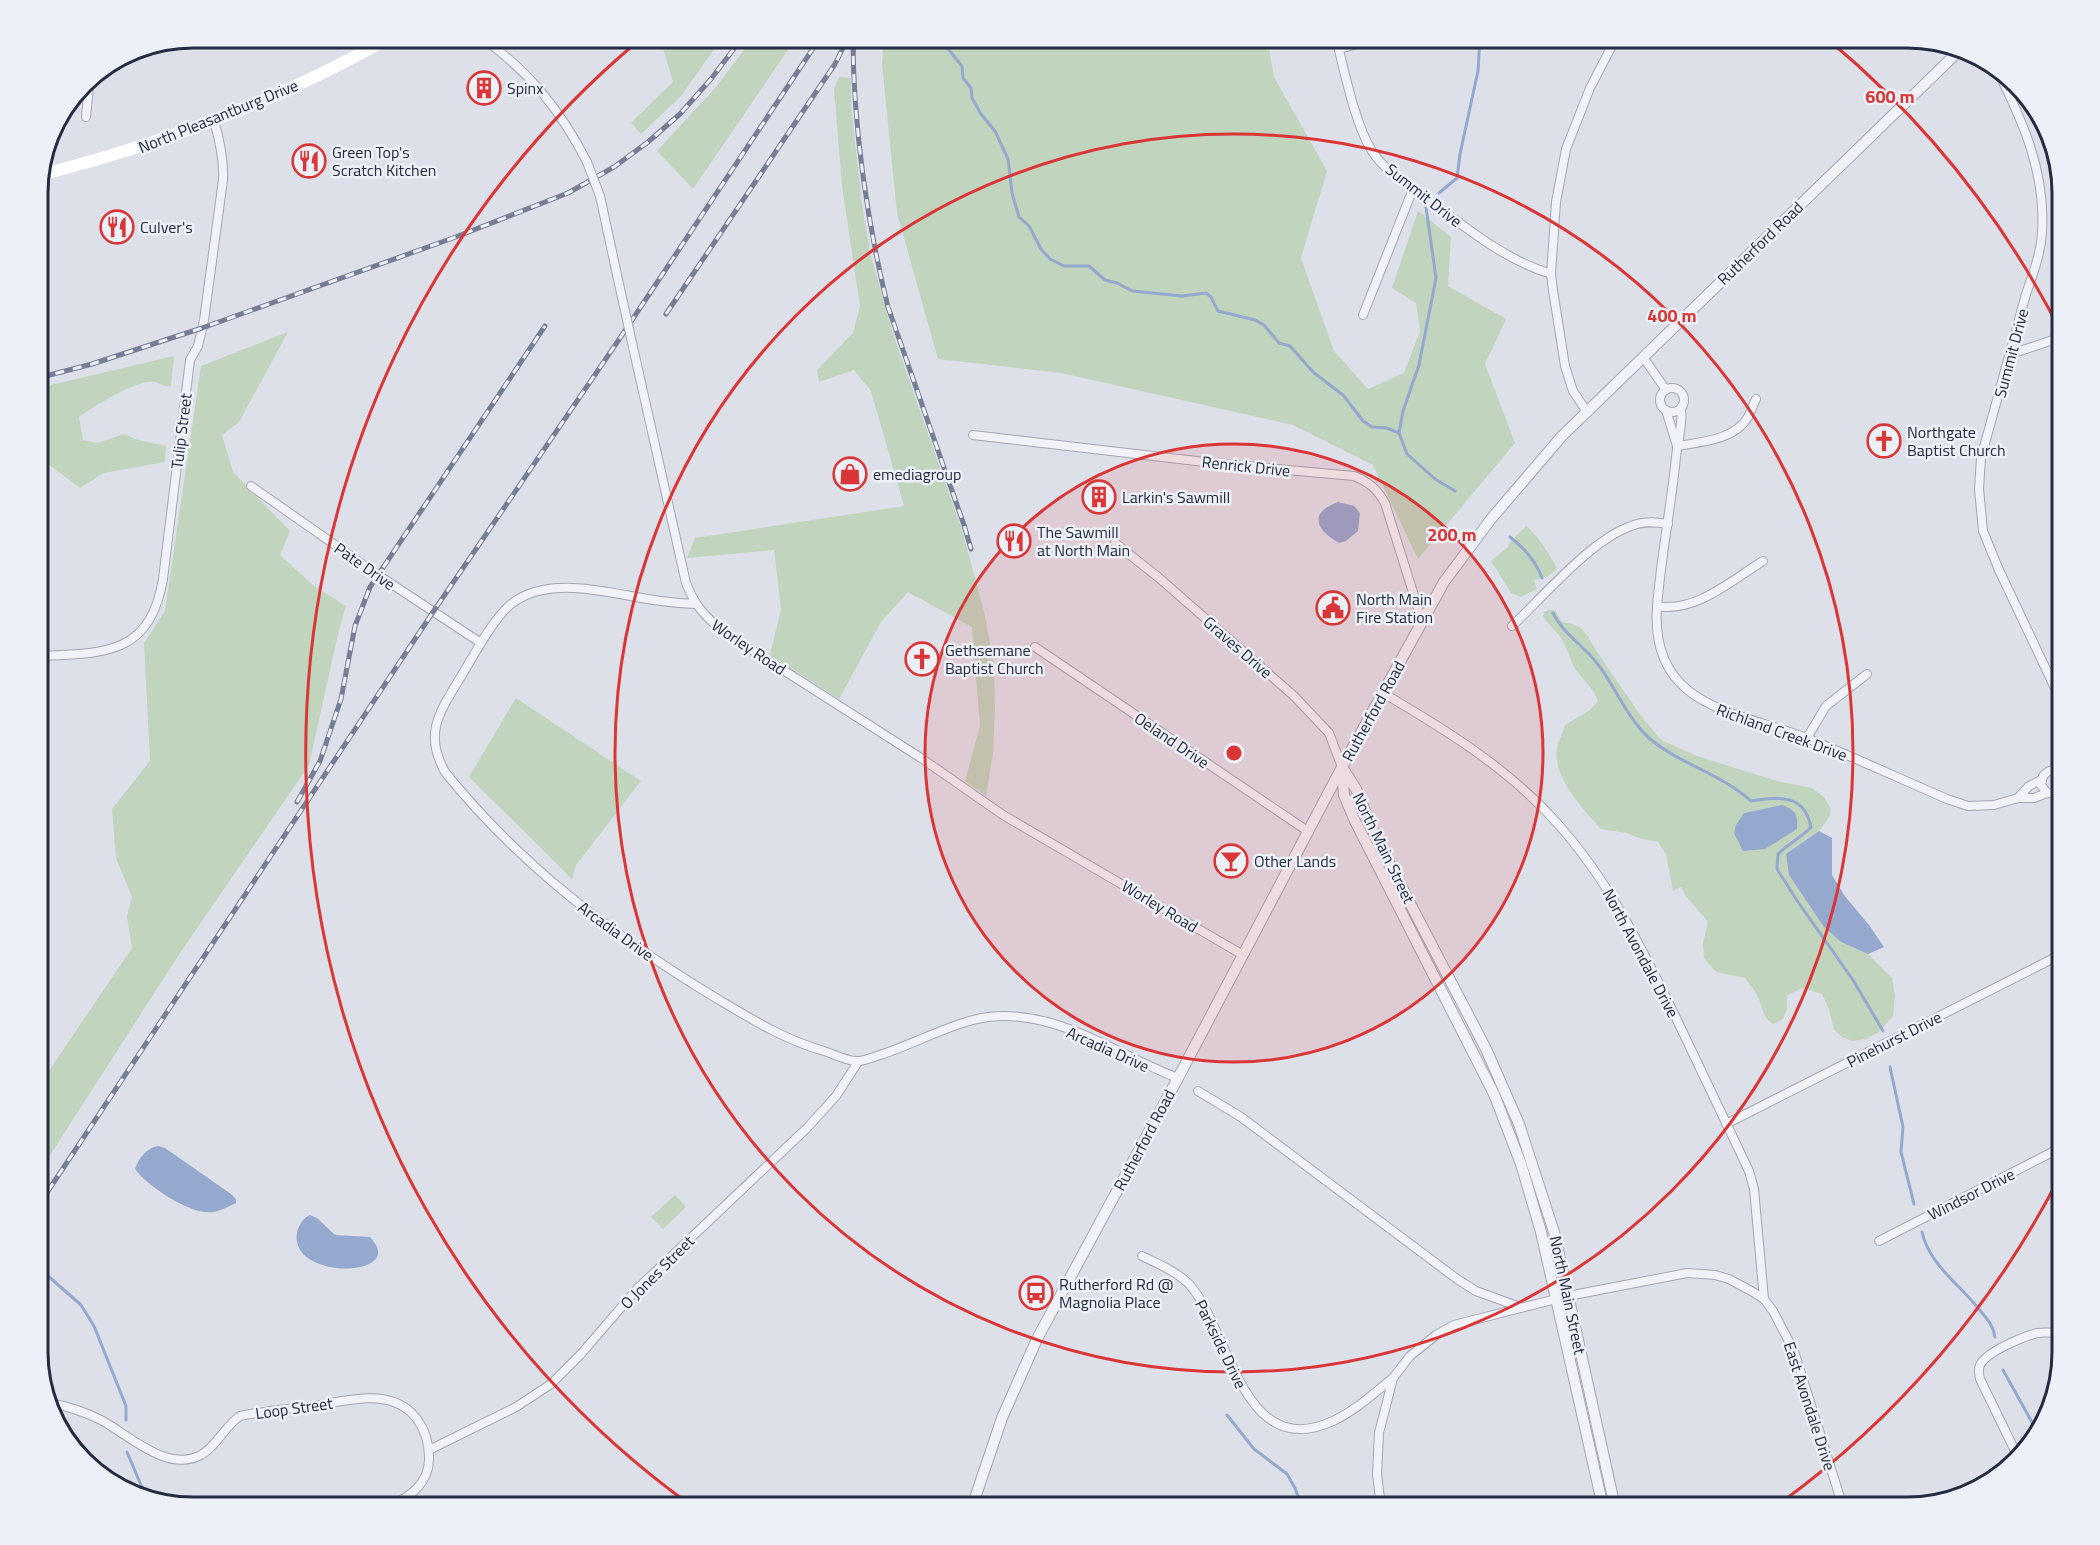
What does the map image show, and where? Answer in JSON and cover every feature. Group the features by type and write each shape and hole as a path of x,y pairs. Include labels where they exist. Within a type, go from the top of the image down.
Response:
{"main road":[{"name":"North Pleasantburg Drive","path":"49,173 134,150 214,122 294,87 370,48"}],"street":[{"name":"Worley Road","path":"495,48 520,68 543,92 567,124 587,162 600,196 686,583 695,604 704,615 722,631 921,758 1003,815 1243,955"},
{"path":"1587,412 1573,391 1565,366 1551,274 1556,202 1566,149 1587,95 1611,48"},
{"name":"Summit Drive","path":"1339,49 1361,128 1373,153 1413,189 1502,253 1529,267 1551,274"},
{"name":"Rutherford Road","path":"976,1497 1002,1418 1037,1339 1309,832 1342,766 1444,582 1491,519 1544,457 1587,412 1954,56"},
{"name":"Summit Drive","path":"2005,86 2020,117 2036,162 2042,198 2042,233 2040,249 1981,458 1980,515 1991,553 2052,682"},
{"path":"86,117 88,93"},
{"name":"Tulip Street","path":"48,655 95,653 120,646 139,633 149,621 156,607 163,579 190,360 198,346 204,320 223,180 221,143 214,122"},
{"path":"1363,315 1413,189"},
{"path":"2011,354 2052,340"},
{"path":"1643,357 1666,390 1673,389 1680,392 1684,401 1676,412 1666,410"},
{"name":"Richland Creek Drive","path":"1666,390 1660,400 1666,410 1677,446"},
{"path":"1677,446 1711,440 1737,429 1747,419 1756,399"},
{"name":"Richland Creek Drive","path":"1681,408 1683,424 1677,446 1657,626 1661,653 1668,667 1680,682 1707,704 1729,714 1807,738 1968,806 1994,805 2018,798 2034,798 2052,794"},
{"name":"Renrick Drive","path":"974,435 1360,478 1374,487 1384,503 1422,621"},
{"name":"Pate Drive","path":"251,486 481,644"},
{"path":"1512,626 1605,539 1633,525 1656,522 1668,524"},
{"name":"Graves Drive","path":"1115,543 1158,576 1294,696 1329,733 1342,766"},
{"path":"1658,606 1671,609 1700,601 1763,561"},
{"name":"Arcadia Drive","path":"695,604 667,602 618,592 582,588 557,589 523,596 507,609 481,644 441,710 434,735 439,760 459,789 510,845 612,930 670,970 784,1037 806,1046 858,1062 904,1047 972,1020 1001,1016 1018,1017 1049,1023 1089,1036 1151,1068 1178,1078"},
{"name":"Oeland Drive","path":"1035,647 1309,832"},
{"path":"1807,738 1826,706 1867,674"},
{"name":"North Avondale Drive","path":"1383,693 1440,726 1510,777 1556,822 1581,851 1613,897 1645,954 1749,1171 1754,1189 1764,1299"},
{"name":"North Main Street","path":"1342,766 1356,789 1376,838 1486,1049 1519,1124 1541,1186 1554,1232 1613,1497"},
{"name":"North Main Street","path":"1342,766 1344,795 1355,821 1494,1094 1521,1164 1541,1232 1601,1497"},
{"name":"Richland Creek Drive","path":"2018,798 2029,786 2041,780 2046,772 2052,770"},
{"path":"2041,780 2043,790 2047,793"},
{"name":"Pinehurst Drive","path":"1726,1124 2052,959"},
{"path":"1474,1056 1486,1049"},
{"name":"O Jones Street","path":"429,1450 516,1407 551,1384 581,1354 637,1289 807,1128 836,1096 858,1062"},
{"path":"1198,1091 1241,1117 1457,1279 1476,1291 1521,1308"},
{"name":"Windsor Drive","path":"1879,1241 2052,1152"},
{"name":"Parkside Drive","path":"1142,1256 1176,1273 1200,1298 1246,1396 1263,1415 1273,1422 1298,1429 1322,1425 1352,1410 1393,1378"},
{"name":"East Avondale Drive","path":"1393,1378 1410,1356 1454,1325 1568,1296 1687,1273 1715,1275 1743,1285 1764,1299 1782,1326 1794,1351 1839,1497"},
{"path":"2014,1450 1980,1379 1978,1371 1980,1364 1993,1353 2024,1337 2039,1333 2052,1334"},
{"path":"1380,1497 1377,1474 1379,1433 1393,1378"},
{"name":"Loop Street","path":"59,1406 86,1413 151,1450 171,1459 181,1460 193,1458 209,1449 227,1426 240,1416 359,1398 389,1400 412,1413 425,1434 429,1450"},
{"path":"405,1497 415,1491 424,1480 429,1463 429,1450"}],"green space":[{"path":"663,48 715,48 681,96 641,134 631,123 673,82"},
{"path":"745,48 789,48 693,189 657,151 716,87"},
{"path":"883,48 1269,48 1274,77 1327,171 1301,258 1334,351 1368,389 1404,373 1420,331 1416,303 1392,288 1418,211 1451,237 1448,286 1506,319 1485,364 1515,443 1418,559 1373,465 1293,425 1061,373 938,359 897,213 882,64"},
{"path":"839,77 851,78 851,106 863,212 871,256 893,334 962,530 984,611 994,665 995,708 993,753 986,796 965,781 980,726 972,627 908,592 881,622 839,699 770,655 781,609 774,550 687,558 695,538 904,506 871,391 854,370 819,382 817,370 853,333 860,306 842,186 834,89"},
{"path":"288,332 239,422 222,435 233,472 290,531 280,555 314,586 346,606 309,765 180,953 48,1158 48,1072 132,948 127,916 132,897 116,858 112,809 150,761 144,643 165,611 201,366"},
{"path":"174,356 171,386 153,382 137,385 115,395 79,417 83,440 97,443 124,434 138,440 166,446 165,462 104,473 80,488 48,464 48,386"},
{"path":"1526,526 1552,558 1557,569 1547,577 1534,580 1537,589 1521,597 1511,593 1491,561 1508,547 1509,543"},
{"path":"1555,610 1562,622 1581,628 1588,636 1639,713 1661,740 1697,756 1777,781 1812,788 1824,797 1831,809 1830,816 1819,831 1786,854 1789,875 1824,927 1841,942 1868,954 1892,978 1895,995 1893,1016 1879,1032 1866,1039 1852,1041 1842,1037 1834,1030 1829,1009 1822,994 1803,988 1787,995 1787,1009 1783,1019 1773,1024 1770,1022 1758,996 1745,978 1716,972 1704,958 1703,943 1708,922 1681,887 1673,891 1666,854 1658,842 1601,829 1570,792 1559,770 1557,747 1565,725 1590,710 1598,701 1573,665 1560,638 1543,616 1544,612"},
{"path":"516,698 641,781 576,865 572,879 469,777"},
{"path":"675,1195 686,1207 663,1229 651,1217"}],"water":[{"path":"1338,502 1354,506 1360,513 1358,531 1346,541 1339,543 1325,533 1319,522 1322,511"},
{"path":"1782,805 1795,814 1797,829 1765,849 1743,851 1734,833 1744,813"},
{"path":"1819,831 1832,838 1832,875 1844,895 1884,947 1868,954 1841,942 1824,927 1789,875 1786,854"},
{"path":"158,1146 165,1148 231,1194 236,1199 236,1203 222,1210 204,1212 182,1205 159,1191 135,1169 144,1154"},
{"path":"310,1215 317,1218 335,1235 370,1237 378,1252 373,1262 363,1266 333,1268 318,1264 306,1257 298,1246 297,1233 301,1222"}],"waterway":[{"path":"947,48 962,66 963,78 971,88 972,98 995,131 1008,159 1012,193 1019,217 1029,226 1041,249 1050,259 1064,266 1089,266 1105,280 1132,291 1182,296 1206,293 1211,297 1218,311 1255,320 1264,325 1279,343 1290,346 1313,372 1343,395 1363,421 1372,427 1387,428 1399,433"},
{"path":"1439,193 1457,178 1478,71 1479,48"},
{"path":"1426,207 1436,278 1419,365 1403,411 1399,433 1407,454 1435,479 1455,491"},
{"path":"1510,537 1529,555 1542,578"},
{"path":"1553,613 1567,633 1596,662 1627,711 1649,738 1674,755 1727,783 1751,801 1789,800 1803,808 1811,827 1778,854 1777,869 1853,980 1883,1031"},
{"path":"1890,1067 1903,1127 1901,1152 1914,1204"},
{"path":"1922,1232 1931,1254 1986,1318 1993,1328 1995,1337"},
{"path":"48,1276 81,1305 94,1326 126,1406 126,1420"},
{"path":"2003,1370 2033,1424"},
{"path":"1227,1415 1254,1449 1287,1474 1298,1497"},
{"path":"127,1452 143,1488"}],"railway":[{"path":"48,375 92,364 202,328 453,238 568,193 614,167 648,142 680,114 734,48"},
{"path":"48,1191 433,612 618,341 813,48"},
{"path":"666,314 835,64 843,48"},
{"path":"853,48 863,173 880,275 888,307 971,549"},
{"path":"297,802 320,761 341,699 355,626 370,587 545,326"}],"place":[{"name":"Spinx","path":"484,88"},
{"name":"Green Top's Scratch Kitchen","path":"309,161"},
{"name":"Culver's","path":"117,227"},
{"name":"Northgate Baptist Church","path":"1884,441"},
{"name":"emediagroup","path":"850,474"},
{"name":"Larkin's Sawmill","path":"1099,497"},
{"name":"The Sawmill at North Main","path":"1014,541"},
{"name":"North Main Fire Station","path":"1333,608"},
{"name":"Gethsemane Baptist Church","path":"922,659"},
{"name":"Other Lands","path":"1231,861"},
{"name":"Rutherford Rd @ Magnolia Place","path":"1036,1293"}]}
